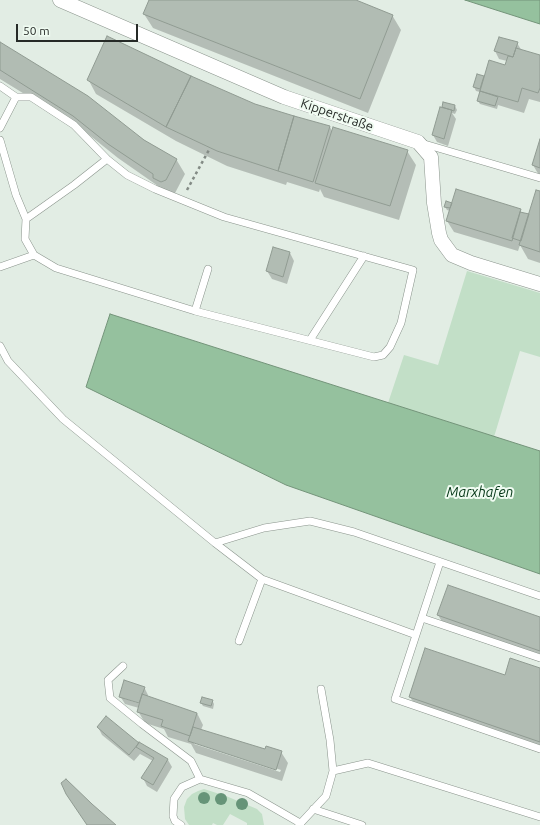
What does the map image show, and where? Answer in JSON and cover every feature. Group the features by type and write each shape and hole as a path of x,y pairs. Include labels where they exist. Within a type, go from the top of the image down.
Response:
{"street":[{"name":"Kipperstraße","path":"60,0 284,97 418,142"},
{"path":"418,142 431,157 434,203 439,233 441,240 452,255 471,263 540,284"}],"lane":[{"path":"0,86 16,97 31,97 74,125 107,159 127,175 155,189 224,217 414,270 401,323 390,347 383,355 374,357 195,311 56,268 34,255 25,239 26,219 16,195 0,140"},
{"path":"0,128 16,97"},
{"path":"418,142 540,178"},
{"path":"26,219 74,185 107,159"},
{"path":"0,267 34,255"},
{"path":"310,340 364,256"},
{"path":"195,311 208,269"},
{"path":"0,346 8,361 63,419 262,580 416,635"},
{"path":"215,542 264,528 310,521 354,532 540,596"},
{"path":"440,562 395,699 540,749"},
{"path":"239,641 262,580"},
{"path":"422,618 540,658"},
{"path":"123,666 108,680 110,698 191,761 200,778"},
{"path":"181,825 175,821 173,816 174,798 182,787 200,778 248,793 300,824 326,796 333,771 330,740 321,689"},
{"path":"333,771 368,763 540,817"},
{"path":"313,810 360,825"}],"path":[{"path":"182,200 210,148"}],"shaded area":[{"path":"467,271 540,293 540,357 520,351 494,437 388,403 404,355 438,365"},
{"path":"204,789 226,796 257,809 262,814 264,825 247,825 247,823 230,814 223,825 213,823 212,825 189,825 185,819 184,807 187,799 192,794"}],"water":[{"path":"465,0 540,0 540,24 496,10"},
{"name":"Marxhafen","path":"110,314 540,451 540,574 286,485 86,387"}],"building":[{"path":"149,0 356,0 393,15 360,99 143,14"},
{"path":"107,36 191,76 166,127 87,80"},
{"path":"499,37 518,42 513,57 494,51"},
{"path":"0,42 88,96 144,140 177,159 166,180 161,182 153,178 153,174 108,144 73,116 0,70"},
{"path":"516,48 540,55 540,88 538,93 522,88 518,102 480,91 489,60 505,65 508,56 513,57"},
{"path":"477,74 484,76 480,89 473,87"},
{"path":"191,76 255,104 294,116 278,171 217,151 166,127"},
{"path":"480,91 498,97 495,106 477,101"},
{"path":"443,102 455,105 454,111 442,107"},
{"path":"440,107 452,110 444,139 432,135"},
{"path":"294,116 330,126 313,182 278,171"},
{"path":"333,127 408,150 390,206 315,183"},
{"path":"540,139 540,168 532,165"},
{"path":"456,189 521,209 512,241 446,221"},
{"path":"536,190 540,191 540,252 519,245"},
{"path":"446,201 452,203 450,208 444,207"},
{"path":"520,212 529,214 521,241 512,238"},
{"path":"273,247 290,252 283,277 266,271"},
{"path":"448,585 540,617 540,651 437,615"},
{"path":"425,648 505,675 510,658 540,668 540,742 409,697"},
{"path":"124,680 145,687 139,703 119,697"},
{"path":"142,694 197,713 190,736 161,726 163,720 137,712"},
{"path":"202,697 213,700 211,706 200,703"},
{"path":"106,716 139,743 129,755 97,727"},
{"path":"193,727 265,749 266,746 282,751 276,770 188,741"},
{"path":"139,742 168,759 153,785 141,778 154,758 136,747"},
{"path":"66,779 116,825 87,825 66,794 61,783"}]}
